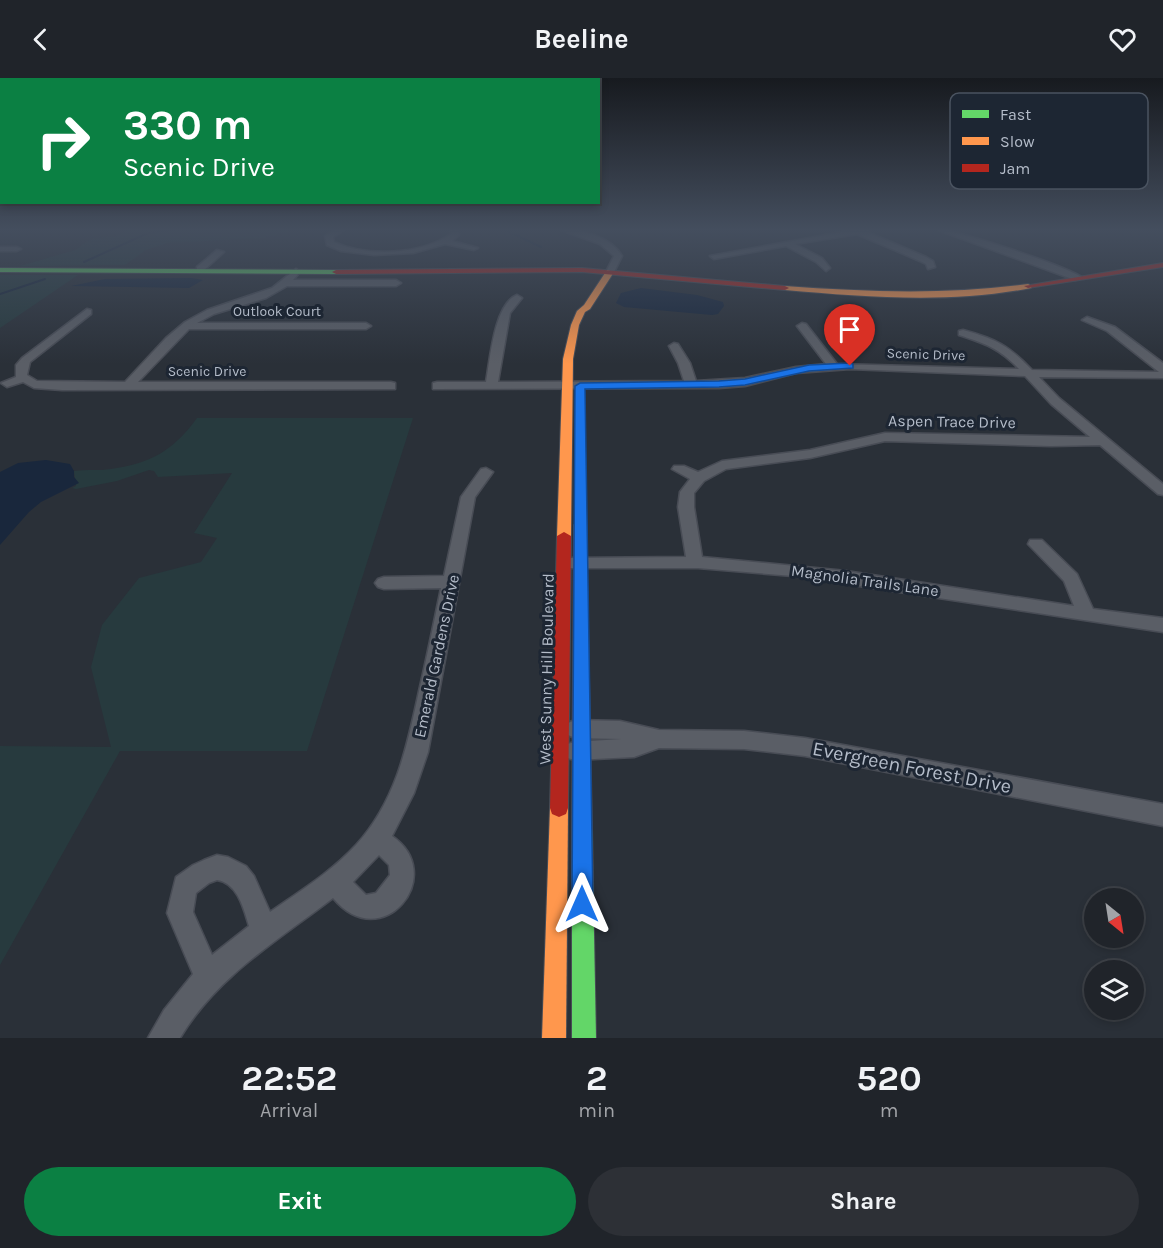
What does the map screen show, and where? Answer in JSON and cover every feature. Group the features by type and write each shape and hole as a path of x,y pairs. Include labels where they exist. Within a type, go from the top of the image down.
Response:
{"main road":[{"name":"West Sunny Hill Boulevard","path":"580,478 575,386 568,359 581,310 587,307 608,275"},
{"path":"644,275 904,296 963,295 1099,275"},
{"name":"West Sunny Hill Boulevard","path":"575,386 572,740 584,1038"},
{"name":"West Sunny Hill Boulevard","path":"554,1038 572,740 573,564 580,512"}],"street":[{"path":"128,386 194,320 212,311 272,293 287,283 294,275"},
{"path":"1069,275 1078,278"},
{"path":"287,283 396,283"},
{"path":"491,386 505,313 517,298"},
{"path":"7,383 24,378 21,371 26,360 87,312"},
{"path":"1087,320 1111,329 1163,369"},
{"name":"Outlook Court","path":"187,326 366,326"},
{"path":"802,326 834,367"},
{"path":"963,333 1003,348 1055,401 1161,487"},
{"path":"674,346 684,363 691,385"},
{"name":"Scenic Drive","path":"437,386 691,385 732,383 796,370 834,367 1101,376 1163,375"},
{"name":"Scenic Drive","path":"24,378 34,384 46,386 391,386"},
{"name":"Aspen Trace Drive","path":"699,478 713,469 731,463 810,454 885,437 1051,442 1102,441"},
{"path":"680,469 699,478 687,492 686,500 695,563"},
{"name":"Emerald Gardens Drive","path":"164,1038 190,995 208,977 264,931 306,903 364,854 394,811 412,768 468,497 486,472"},
{"path":"1036,544 1071,578 1086,613"},
{"name":"Magnolia Trails Lane","path":"573,564 737,564 856,577 1163,625"},
{"path":"384,583 452,582"},
{"name":"Evergreen Forest Drive","path":"572,740 634,748 659,740 744,740 805,747 1163,815"},
{"path":"334,880 357,905 373,907 390,900 401,885 404,872 399,856 376,838"},
{"path":"208,977 180,913 185,886 205,871 222,867 230,869 246,885 264,931"}],"green space":[{"path":"0,275 78,275 0,328"},
{"path":"197,418 413,418 307,751 120,751 0,965 0,746 111,747 91,667 102,625 139,578 201,562 217,538 194,533 232,473 158,477 154,471 149,470 117,481 76,489 72,488 76,486 74,471 111,469 149,459 170,447"}],"water":[{"path":"191,278 203,280 189,288 71,286 105,279"},
{"path":"641,288 697,295 723,302 724,306 718,314 712,315 624,307 616,303 621,293"},
{"path":"46,460 70,464 74,477 79,483 41,502 0,545 0,472 18,463"}],"waterway":[{"path":"0,294 45,279"}],"traffic: fast":[{"path":"582,828 584,1038"}],"traffic: slow":[{"path":"564,536 568,359 575,325 581,311 587,307 608,275"},
{"path":"785,288 847,293 936,295 1028,286"},
{"path":"554,1038 559,808"}],"traffic: jam":[{"path":"636,275 785,288"},
{"path":"1028,286 1100,275"},
{"path":"580,525 582,828"},
{"path":"559,808 564,536"}],"route":[{"path":"582,904 580,386 719,384 745,382 809,368 850,366"}]}
